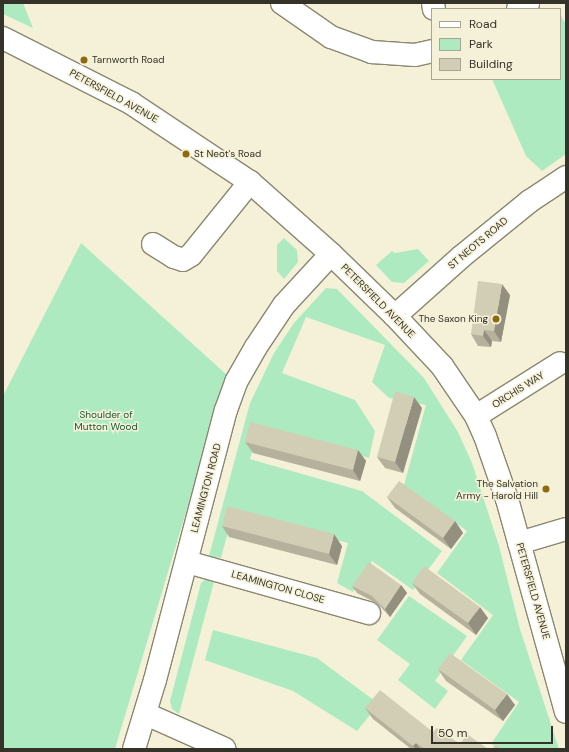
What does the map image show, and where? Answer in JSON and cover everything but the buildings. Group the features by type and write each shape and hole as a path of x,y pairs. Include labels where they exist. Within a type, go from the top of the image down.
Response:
{"street":[{"path":"282,3 331,37 372,52 415,55 431,51"},
{"name":"PETERSFIELD AVENUE","path":"3,38 131,103 250,182 331,254 395,316 442,366 476,416 506,499 566,712"},
{"name":"ST NEOTS ROAD","path":"395,316 460,257 530,201 566,176"},
{"path":"153,244 174,257 183,260 191,255 250,182"},
{"name":"LEAMINGTON ROAD","path":"134,749 146,714 226,410 236,382 261,337 284,305 331,254"},
{"name":"ORCHIS WAY","path":"476,416 560,363"},
{"path":"519,543 566,529"},
{"name":"LEAMINGTON CLOSE","path":"186,562 369,613"},
{"path":"146,714 225,749"}],"green space":[{"path":"3,3 23,3 33,28 3,14"},
{"path":"561,16 566,24 566,154 542,171 526,156 492,80 561,80"},
{"path":"284,238 297,250 298,262 284,279 277,271 277,245"},
{"name":"Shoulder of Mutton Wood","path":"81,243 227,375 115,749 3,749 3,396"},
{"path":"418,249 429,261 404,283 392,282 376,265 392,251 395,253"},
{"path":"326,288 337,289 424,378 458,432 472,463 499,546 520,629 559,749 499,749 491,744 519,702 461,660 493,615 437,573 467,531 404,485 426,405 389,398 372,382 385,345 306,317 282,373 355,400 375,431 369,458 259,428 250,459 362,491 442,551 413,590 372,561 353,592 337,583 348,543 233,513 221,558 209,556 250,403 274,353 294,323"},
{"path":"210,576 215,578 179,714 172,709 170,701 201,583"},
{"path":"409,596 467,636 435,681 448,691 435,709 398,680 410,664 377,640"},
{"path":"213,630 317,658 379,704 357,731 293,691 205,660"}],"place":[{"name":"Tarnworth Road","path":"84,60"},
{"name":"St Neot's Road","path":"186,154"},
{"name":"The Saxon King","path":"496,319"},
{"name":"The Salvation Army - Harold Hill","path":"546,489"}]}
